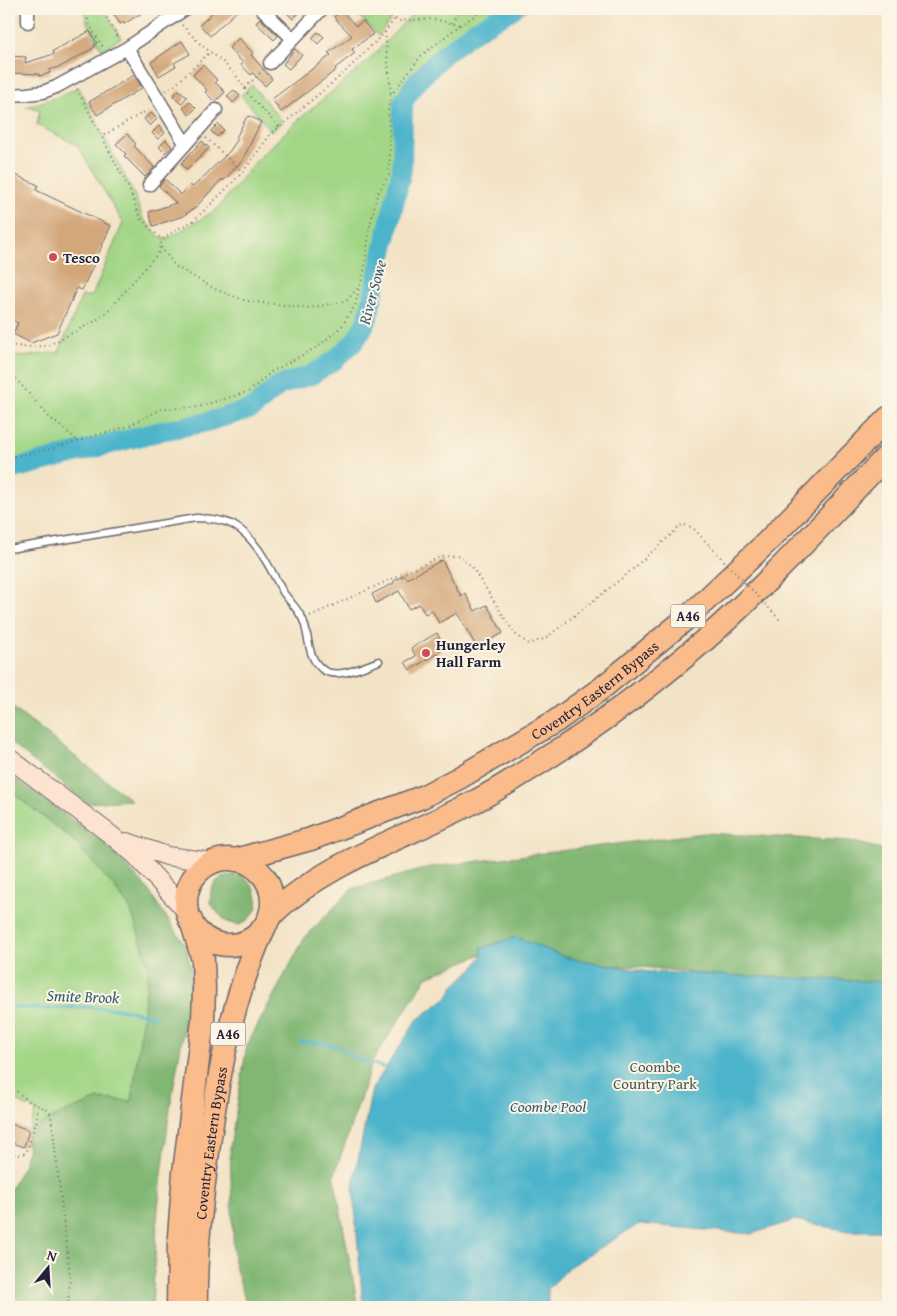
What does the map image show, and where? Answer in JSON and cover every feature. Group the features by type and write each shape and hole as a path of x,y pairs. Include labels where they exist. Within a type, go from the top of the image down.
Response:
{"highway":[{"name":"Coventry Eastern Bypass","path":"235,860 311,839 422,797 459,778 556,721 602,688 688,617 767,542 888,418"},
{"name":"Coventry Eastern Bypass","path":"196,1307 202,1190 214,1106 226,1042 239,990 267,921 284,902 334,870 472,804 614,714 707,638 782,565 888,454"},
{"path":"235,860 254,867 267,882 272,898 267,921 259,932 249,940 236,944 216,942 206,938 196,928 190,917 187,900 191,883 202,869 213,862 235,860"},
{"name":"Coventry Eastern Bypass","path":"178,1307 179,1236 184,1172 198,1068 204,997 203,960 190,917"}],"main road":[{"path":"9,758 134,854 190,917"},
{"path":"111,835 145,850 167,856 213,862"}],"street":[{"path":"28,9 28,22"},
{"path":"9,95 43,92 70,79 127,48 186,9"},
{"path":"262,9 293,39"},
{"path":"270,63 322,9"},
{"path":"127,48 185,143"},
{"path":"149,184 216,110"}],"lane":[{"path":"9,549 196,518 212,518 232,524 246,535 261,555 288,600 303,619 314,661 325,672 345,674 379,661"}],"path":[{"path":"86,9 86,17 90,26 109,58"},
{"path":"102,9 121,42 127,48"},
{"path":"384,9 398,21 432,19 460,25"},
{"path":"9,345 24,347 47,346 96,321 116,302 161,248 162,240 193,221 243,172 270,136 344,73 385,32 402,9"},
{"path":"452,23 460,9"},
{"path":"391,95 421,56 460,25 486,9"},
{"path":"175,17 198,42 224,62 248,94 279,127"},
{"path":"9,457 47,450 129,426 161,409 198,406 250,391 271,372 319,346 342,326 355,305 365,267 369,230 378,195 389,175 388,108 391,95 387,71 385,32"},
{"path":"103,136 154,106 163,93 211,51"},
{"path":"245,88 270,63"},
{"path":"70,79 103,136 106,146 128,187 141,219 162,240"},
{"path":"12,119 13,108"},
{"path":"203,134 243,172"},
{"path":"161,248 175,266 215,289 246,301 309,308 346,301 360,286"},
{"path":"9,371 49,417 68,435 78,440"},
{"path":"303,619 440,556 459,555 472,568 515,634 529,644 546,638 626,575 683,524 694,529 782,622"},
{"path":"9,1085 38,1107 48,1110 53,1125 70,1276 68,1307"},
{"path":"9,1153 22,1155 26,1151 37,1118 38,1107"}],"green space":[{"path":"84,9 104,9 121,38 102,50 86,20"},
{"path":"353,9 399,9 378,36"},
{"path":"417,9 529,9 474,41 431,73 412,99 411,148 375,320 365,340 333,371 303,385 282,390 272,402 249,414 213,426 9,476 9,353 21,357 59,352 82,296 92,296 123,223 77,145 37,125 40,109 25,107 55,98 79,87 134,194 143,219 160,237 167,239 216,210 257,160 296,122 366,63"},
{"path":"252,85 283,122 271,131 241,95"},
{"path":"9,705 131,800 87,803 9,742"},
{"path":"9,774 103,842 146,887 186,946 193,978 170,1107 158,1208 152,1307 9,1307 9,1192 24,1164 28,1149 26,1140 29,1130 98,1099 132,1101 149,967 131,910 112,884 73,840 15,795 9,793"},
{"path":"9,793 15,795 73,840 112,884 131,910 149,967 119,1206 9,1307 9,1192 24,1164 28,1149 26,1140 36,1110 9,1098"},
{"path":"705,833 850,841 888,851 888,984 739,978 643,967 565,963 520,938 427,977 373,1060 334,1176 358,1307 247,1307 234,1262 230,1148 247,1045 305,937 352,889 431,867"},
{"path":"233,875 244,876 250,882 257,902 253,915 239,925 227,922 210,902 211,891 215,883 220,878"}],"water":[{"name":"Coombe Pool","path":"516,937 565,957 649,972 888,982 888,1231 848,1231 795,1220 751,1234 639,1224 572,1265 548,1289 548,1307 363,1307 353,1185 372,1089 417,1020 449,996 453,987 477,964 482,955 481,948"}],"building":[{"path":"111,9 148,9 124,24 123,22 120,24"},
{"path":"216,9 239,9 210,36 200,25"},
{"path":"283,9 303,9 293,19"},
{"path":"341,10 356,26 363,21 373,34 352,49 355,53 335,68 336,70 281,112 272,99 331,55 328,53 352,36 334,17"},
{"path":"260,18 278,36 274,40 256,23"},
{"path":"90,31 97,43 94,45 95,47 62,66 49,70 50,73 39,76 39,74 10,73 9,56 26,57 25,63 54,54 53,51"},
{"path":"318,32 324,37 318,44 312,38"},
{"path":"239,38 253,53 251,55 272,79 265,86 253,73 251,75 241,65 243,63 229,48"},
{"path":"182,41 190,54 174,63 176,66 159,76 151,62"},
{"path":"295,49 302,55 289,69 283,64"},
{"path":"203,65 225,92 215,102 193,75"},
{"path":"134,75 142,88 97,115 89,102"},
{"path":"179,90 187,97 181,104 173,96"},
{"path":"234,90 240,96 233,103 227,96"},
{"path":"190,102 196,108 189,115 183,108"},
{"path":"151,113 157,119 150,126 144,119"},
{"path":"249,116 261,122 242,161 196,207 183,216 153,226 149,212 176,203 159,186 165,179 181,195 190,185 193,187 229,152 238,139 236,138 246,118"},
{"path":"218,124 224,130 217,137 211,131"},
{"path":"159,126 165,133 158,139 152,133"},
{"path":"127,134 136,144 134,146 154,167 145,177 124,156 126,154 116,144"},
{"path":"166,140 172,147 165,153 159,147"},
{"path":"202,141 209,148 187,170 181,163"},
{"name":"Tesco","path":"9,172 38,185 36,190 111,226 82,290 77,288 57,333 31,343 13,334 18,323 9,319"},
{"path":"442,560 461,596 465,593 475,611 487,605 503,633 490,640 492,643 479,651 457,613 439,623 432,610 425,614 419,604 409,609 399,591 376,603 372,594 405,575 407,579"},
{"name":"Hungerley Hall Farm","path":"437,633 441,641 437,644 441,651 410,670 405,662 416,656 411,648"},
{"path":"9,1123 29,1130 24,1147 9,1142"}],"waterway":[{"name":"River Sowe","path":"9,470 161,431 203,423 252,409 280,385 311,375 335,360 355,341 367,321 402,169 403,102 415,84 442,56 472,33 513,9"},
{"name":"Smite Brook","path":"9,1007 122,1009 156,1017"},
{"name":"Smite Brook","path":"300,1042 324,1043 338,1047 352,1056 386,1068"}],"place":[{"name":"Tesco","path":"53,257"},
{"name":"Hungerley Hall Farm","path":"426,653"}],"park label":[{"name":"Coombe Country Park","path":"655,1074"}]}
